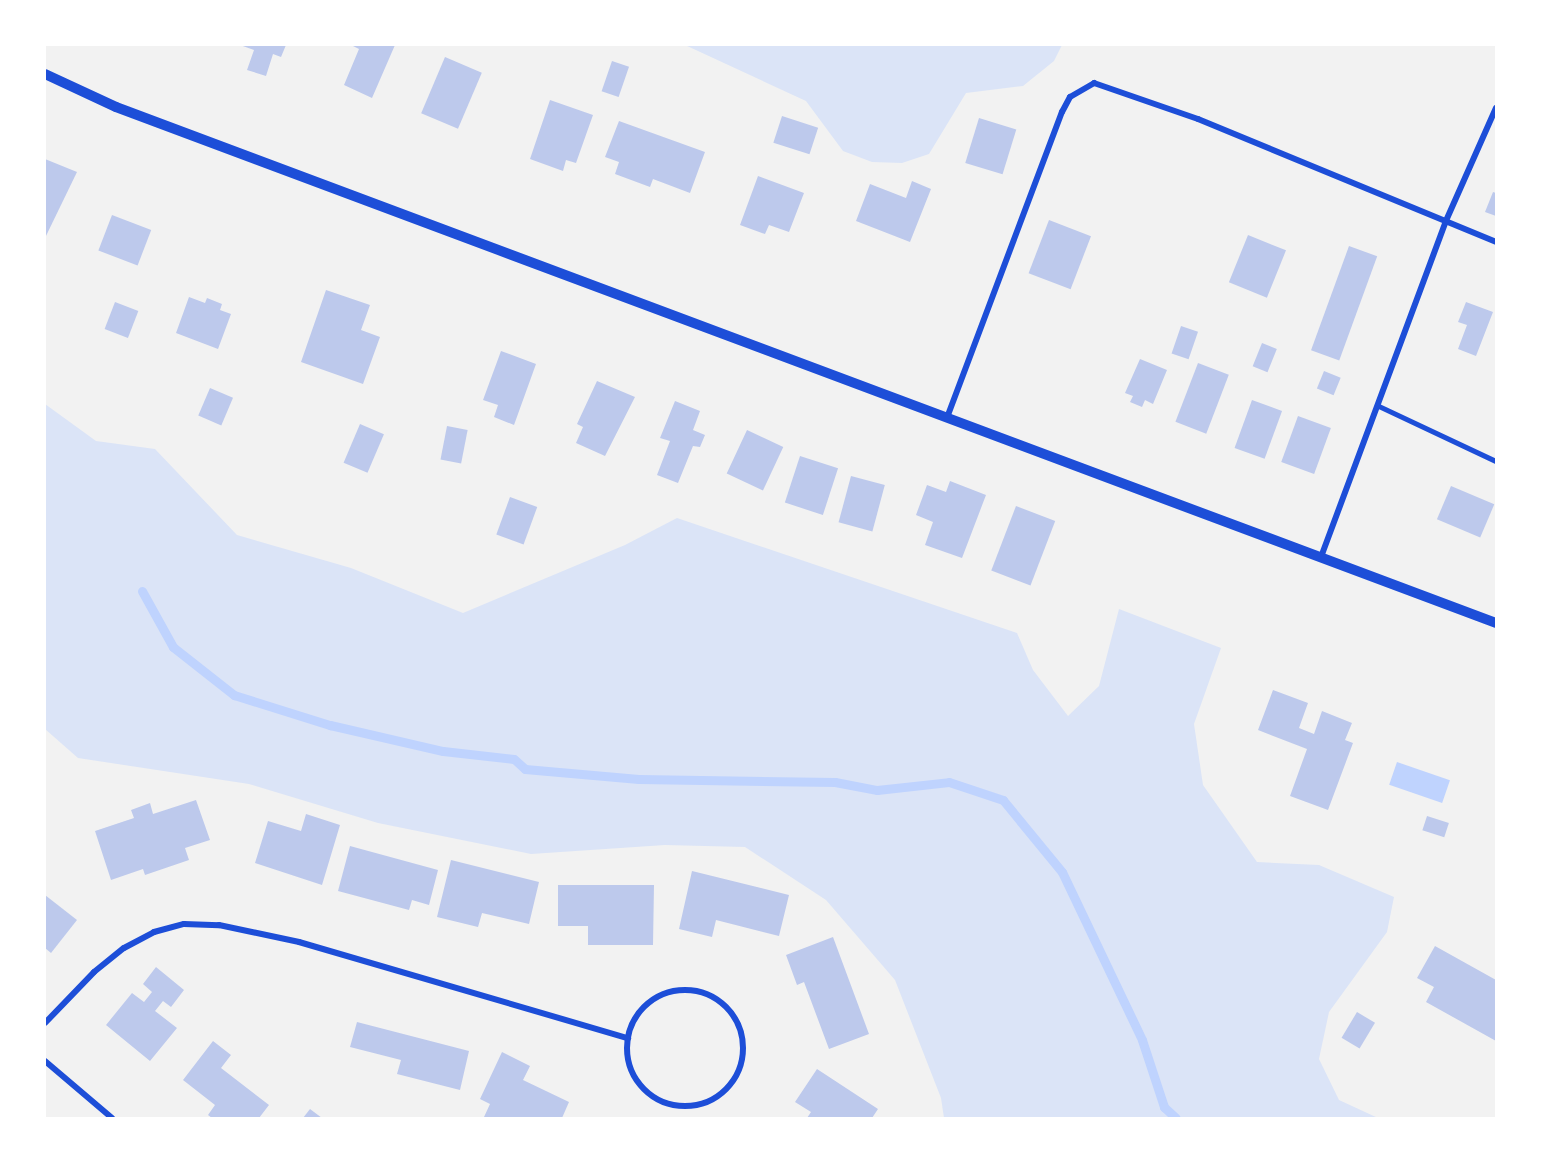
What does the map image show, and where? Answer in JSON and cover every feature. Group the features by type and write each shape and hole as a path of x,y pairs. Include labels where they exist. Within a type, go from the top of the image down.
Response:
{"street":[{"path":"45,74 116,107 948,415 1496,623"},
{"path":"948,415 1062,112 1070,97 1094,83 1188,115 1445,223 1496,242"},
{"path":"1321,557 1379,406 1445,223 1496,108"},
{"path":"45,1023 94,972 124,948 154,932 196,924 219,925 299,942 628,1038"},
{"path":"692,990 710,995 726,1006 740,1032 742,1060 735,1078 706,1103 688,1107 669,1104 651,1096 638,1083 629,1065 628,1038 640,1011 655,998 672,991 692,990"},
{"path":"45,1061 112,1118"}],"lane":[{"path":"1379,406 1496,461"}],"shaded area":[{"path":"685,45 1062,45 1054,61 1023,86 966,93 929,154 902,163 872,162 843,151 806,101"},
{"path":"45,404 96,441 155,449 237,535 351,568 463,613 625,545 677,518 1017,633 1033,670 1068,716 1099,686 1119,609 1221,648 1194,724 1203,785 1257,862 1319,865 1394,897 1387,932 1329,1012 1319,1059 1339,1100 1378,1118 944,1118 941,1098 895,980 826,900 745,847 665,845 531,854 378,823 249,784 78,758 45,729"}],"water":[{"path":"1397,762 1450,780 1442,803 1389,785"}],"building":[{"path":"240,45 286,45 281,57 273,54 266,76 247,70 254,50"},
{"path":"351,45 395,45 372,98 344,85 359,49"},
{"path":"445,57 482,73 458,129 421,113"},
{"path":"612,61 629,67 619,97 602,91"},
{"path":"550,100 593,115 576,163 566,160 563,171 530,159"},
{"path":"782,116 818,128 809,154 773,143"},
{"path":"979,118 1016,129 1003,174 965,163"},
{"path":"619,121 705,152 690,193 653,179 650,187 615,174 619,162 605,157"},
{"path":"45,159 77,172 45,238"},
{"path":"758,176 804,193 789,232 769,225 765,234 740,225"},
{"path":"912,181 931,189 910,242 856,221 870,184 906,198"},
{"path":"1493,192 1496,193 1496,216 1485,212"},
{"path":"112,215 151,230 138,266 98,250"},
{"path":"1049,220 1091,236 1071,289 1029,273"},
{"path":"1248,235 1286,250 1267,298 1229,282"},
{"path":"1349,246 1377,256 1339,361 1311,350"},
{"path":"326,290 370,305 361,330 380,337 363,384 301,362"},
{"path":"189,297 205,303 207,298 222,304 220,310 231,314 218,349 176,333"},
{"path":"115,302 138,311 128,338 105,329"},
{"path":"1466,302 1493,312 1476,356 1458,349 1467,325 1458,322"},
{"path":"1181,326 1198,332 1189,359 1172,353"},
{"path":"1262,343 1277,349 1267,372 1253,366"},
{"path":"501,351 536,364 514,425 494,417 498,405 483,400"},
{"path":"1140,359 1167,370 1153,404 1145,400 1142,407 1130,402 1133,396 1125,393"},
{"path":"1198,363 1229,375 1206,434 1175,422"},
{"path":"1324,371 1341,378 1334,395 1317,389"},
{"path":"597,381 635,397 605,456 576,443 583,427 577,424"},
{"path":"210,388 233,398 221,425 198,416"},
{"path":"1252,400 1282,411 1265,459 1235,448"},
{"path":"675,401 700,411 693,430 705,435 700,447 693,446 678,483 657,475 670,441 660,438"},
{"path":"1298,416 1331,428 1314,474 1281,462"},
{"path":"360,424 384,434 368,473 344,463"},
{"path":"447,426 468,430 461,463 441,459"},
{"path":"747,430 783,447 763,490 727,474"},
{"path":"800,456 838,468 823,515 785,503"},
{"path":"851,476 885,485 872,531 839,522"},
{"path":"950,481 986,495 962,558 925,545 933,522 916,515 927,485 946,492"},
{"path":"1451,486 1494,504 1480,538 1437,519"},
{"path":"510,497 537,507 524,545 496,535"},
{"path":"1016,506 1055,521 1030,585 991,570"},
{"path":"1273,690 1308,703 1299,728 1314,734 1322,711 1352,723 1345,740 1353,743 1328,810 1290,796 1307,749 1258,730"},
{"path":"196,800 210,840 185,848 189,860 145,875 143,869 111,880 95,831 134,818 131,810 150,803 153,814"},
{"path":"306,814 340,825 322,885 255,863 268,821 301,831"},
{"path":"1427,816 1449,823 1444,837 1422,830"},
{"path":"350,846 438,870 429,905 412,900 409,910 338,891"},
{"path":"451,860 539,882 529,924 482,913 478,927 437,917"},
{"path":"692,871 789,895 779,936 716,920 712,937 679,929"},
{"path":"558,885 654,885 653,945 588,945 588,926 558,926"},
{"path":"45,895 77,920 51,953 45,948"},
{"path":"833,937 869,1034 829,1049 804,982 797,985 786,955"},
{"path":"1435,946 1496,980 1496,1041 1426,1002 1434,987 1417,978"},
{"path":"156,967 184,990 171,1007 163,1001 155,1011 177,1028 150,1061 106,1025 132,993 144,1002 152,992 143,984"},
{"path":"1357,1012 1375,1023 1360,1049 1342,1038"},
{"path":"357,1022 469,1051 460,1090 397,1074 401,1060 350,1047"},
{"path":"213,1041 231,1055 221,1068 269,1105 259,1118 212,1118 208,1115 215,1105 183,1080"},
{"path":"502,1052 530,1066 523,1080 569,1102 562,1118 484,1117 490,1104 480,1099"},
{"path":"817,1069 878,1109 872,1118 807,1118 811,1112 795,1102"},
{"path":"310,1109 322,1118 303,1118"}],"waterway":[{"path":"142,591 173,647 234,695 330,725 443,751 514,759 525,769 639,779 835,782 877,790 949,782 1003,800 1062,872 1142,1040 1164,1107 1176,1118"}]}
